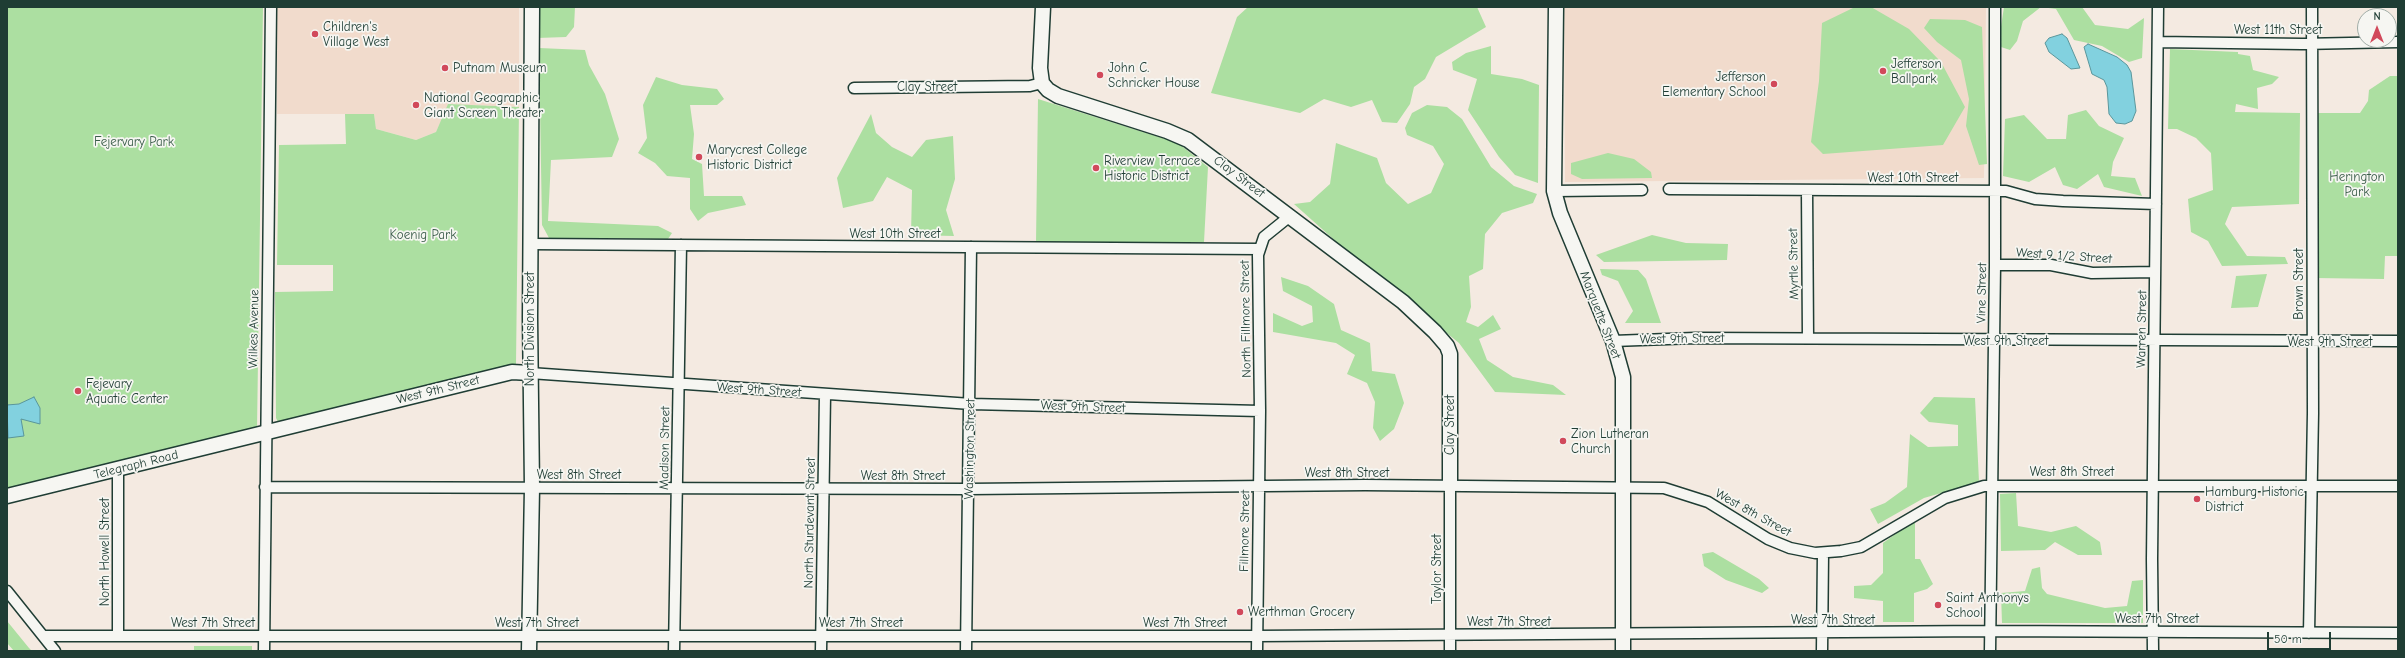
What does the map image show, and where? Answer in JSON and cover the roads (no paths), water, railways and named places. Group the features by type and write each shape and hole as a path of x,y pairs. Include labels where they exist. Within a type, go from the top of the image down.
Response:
{"street":[{"name":"Wilkes Avenue","path":"264,651 271,7"},
{"name":"North Division Street","path":"529,651 532,488 530,244 532,7"},
{"path":"1042,83 1040,68 1043,7"},
{"name":"Marquette Street","path":"1556,7 1554,191 1560,213 1613,341 1623,377 1623,651"},
{"name":"Vine Street","path":"1990,651 1995,264 1995,7"},
{"name":"Warren Street","path":"2153,651 2154,342 2158,7"},
{"name":"Brown Street","path":"2309,633 2313,342 2312,7"},
{"name":"West 11th Street","path":"2158,42 2312,44 2398,42"},
{"name":"Clay Street","path":"854,88 1030,86 1042,83 1058,96 1167,131 1188,140 1403,302 1435,332 1446,346 1450,354 1450,486"},
{"name":"West 10th Street","path":"1669,189 1995,191 2063,201 2156,204"},
{"path":"1554,191 1642,190"},
{"name":"Myrtle Street","path":"1807,190 1808,338"},
{"name":"North Fillmore Street","path":"1260,411 1259,249 1264,237 1290,216"},
{"name":"West 10th Street","path":"530,244 1259,249"},
{"name":"Madison Street","path":"674,651 681,245"},
{"name":"Washington Street","path":"966,651 971,404 971,247"},
{"name":"West 9 1/2 Street","path":"1995,264 2051,265 2092,273 2155,272"},
{"name":"West 9th Street","path":"1613,341 1695,338 1808,338 2154,342 2398,341"},
{"name":"West 9th Street","path":"266,434 512,372 971,404 1260,411"},
{"name":"North Sturdevant Street","path":"821,651 825,395"},
{"name":"Fillmore Street","path":"1257,651 1260,411"},
{"name":"Telegraph Road","path":"7,496 266,434"},
{"name":"North Howell Street","path":"118,470 118,635"},
{"name":"West 8th Street","path":"265,487 969,489 1450,486 1664,488 1708,502 1768,539 1790,548 1823,553 1861,547 1945,498 1968,490 1991,486 2398,486"},
{"name":"Taylor Street","path":"1450,486 1450,651"},
{"path":"1822,651 1823,553"},
{"path":"7,591 55,651"},
{"name":"West 7th Street","path":"44,636 1257,636 1990,631 2398,633"}],"water":[{"path":"2062,34 2067,38 2080,68 2071,69 2049,52 2045,43 2049,38"},
{"path":"2088,44 2117,57 2127,65 2131,72 2136,111 2132,121 2125,124 2116,123 2109,114 2107,87 2104,80 2092,74 2084,47"},
{"path":"34,397 40,408 40,424 21,419 24,436 8,438 7,405 19,404"}],"place":[{"name":"Children's Village West","path":"315,34"},
{"name":"Putnam Museum","path":"445,68"},
{"name":"Jefferson Ballpark","path":"1883,71"},
{"name":"John C. Schricker House","path":"1100,75"},
{"name":"Jefferson Elementary School","path":"1774,84"},
{"name":"National Geographic Giant Screen Theater","path":"416,105"},
{"name":"Marycrest College Historic District","path":"699,157"},
{"name":"Riverview Terrace Historic District","path":"1096,168"},
{"name":"Fejevary Aquatic Center","path":"78,391"},
{"name":"Zion Lutheran Church","path":"1563,441"},
{"name":"Hamburg Historic District","path":"2197,499"},
{"name":"Saint Anthonys School","path":"1938,605"},
{"name":"Werthman Grocery","path":"1240,612"}],"park label":[{"name":"Fejervary Park","path":"134,142"},
{"name":"Herington Park","path":"2357,184"},
{"name":"Koenig Park","path":"423,235"}]}
